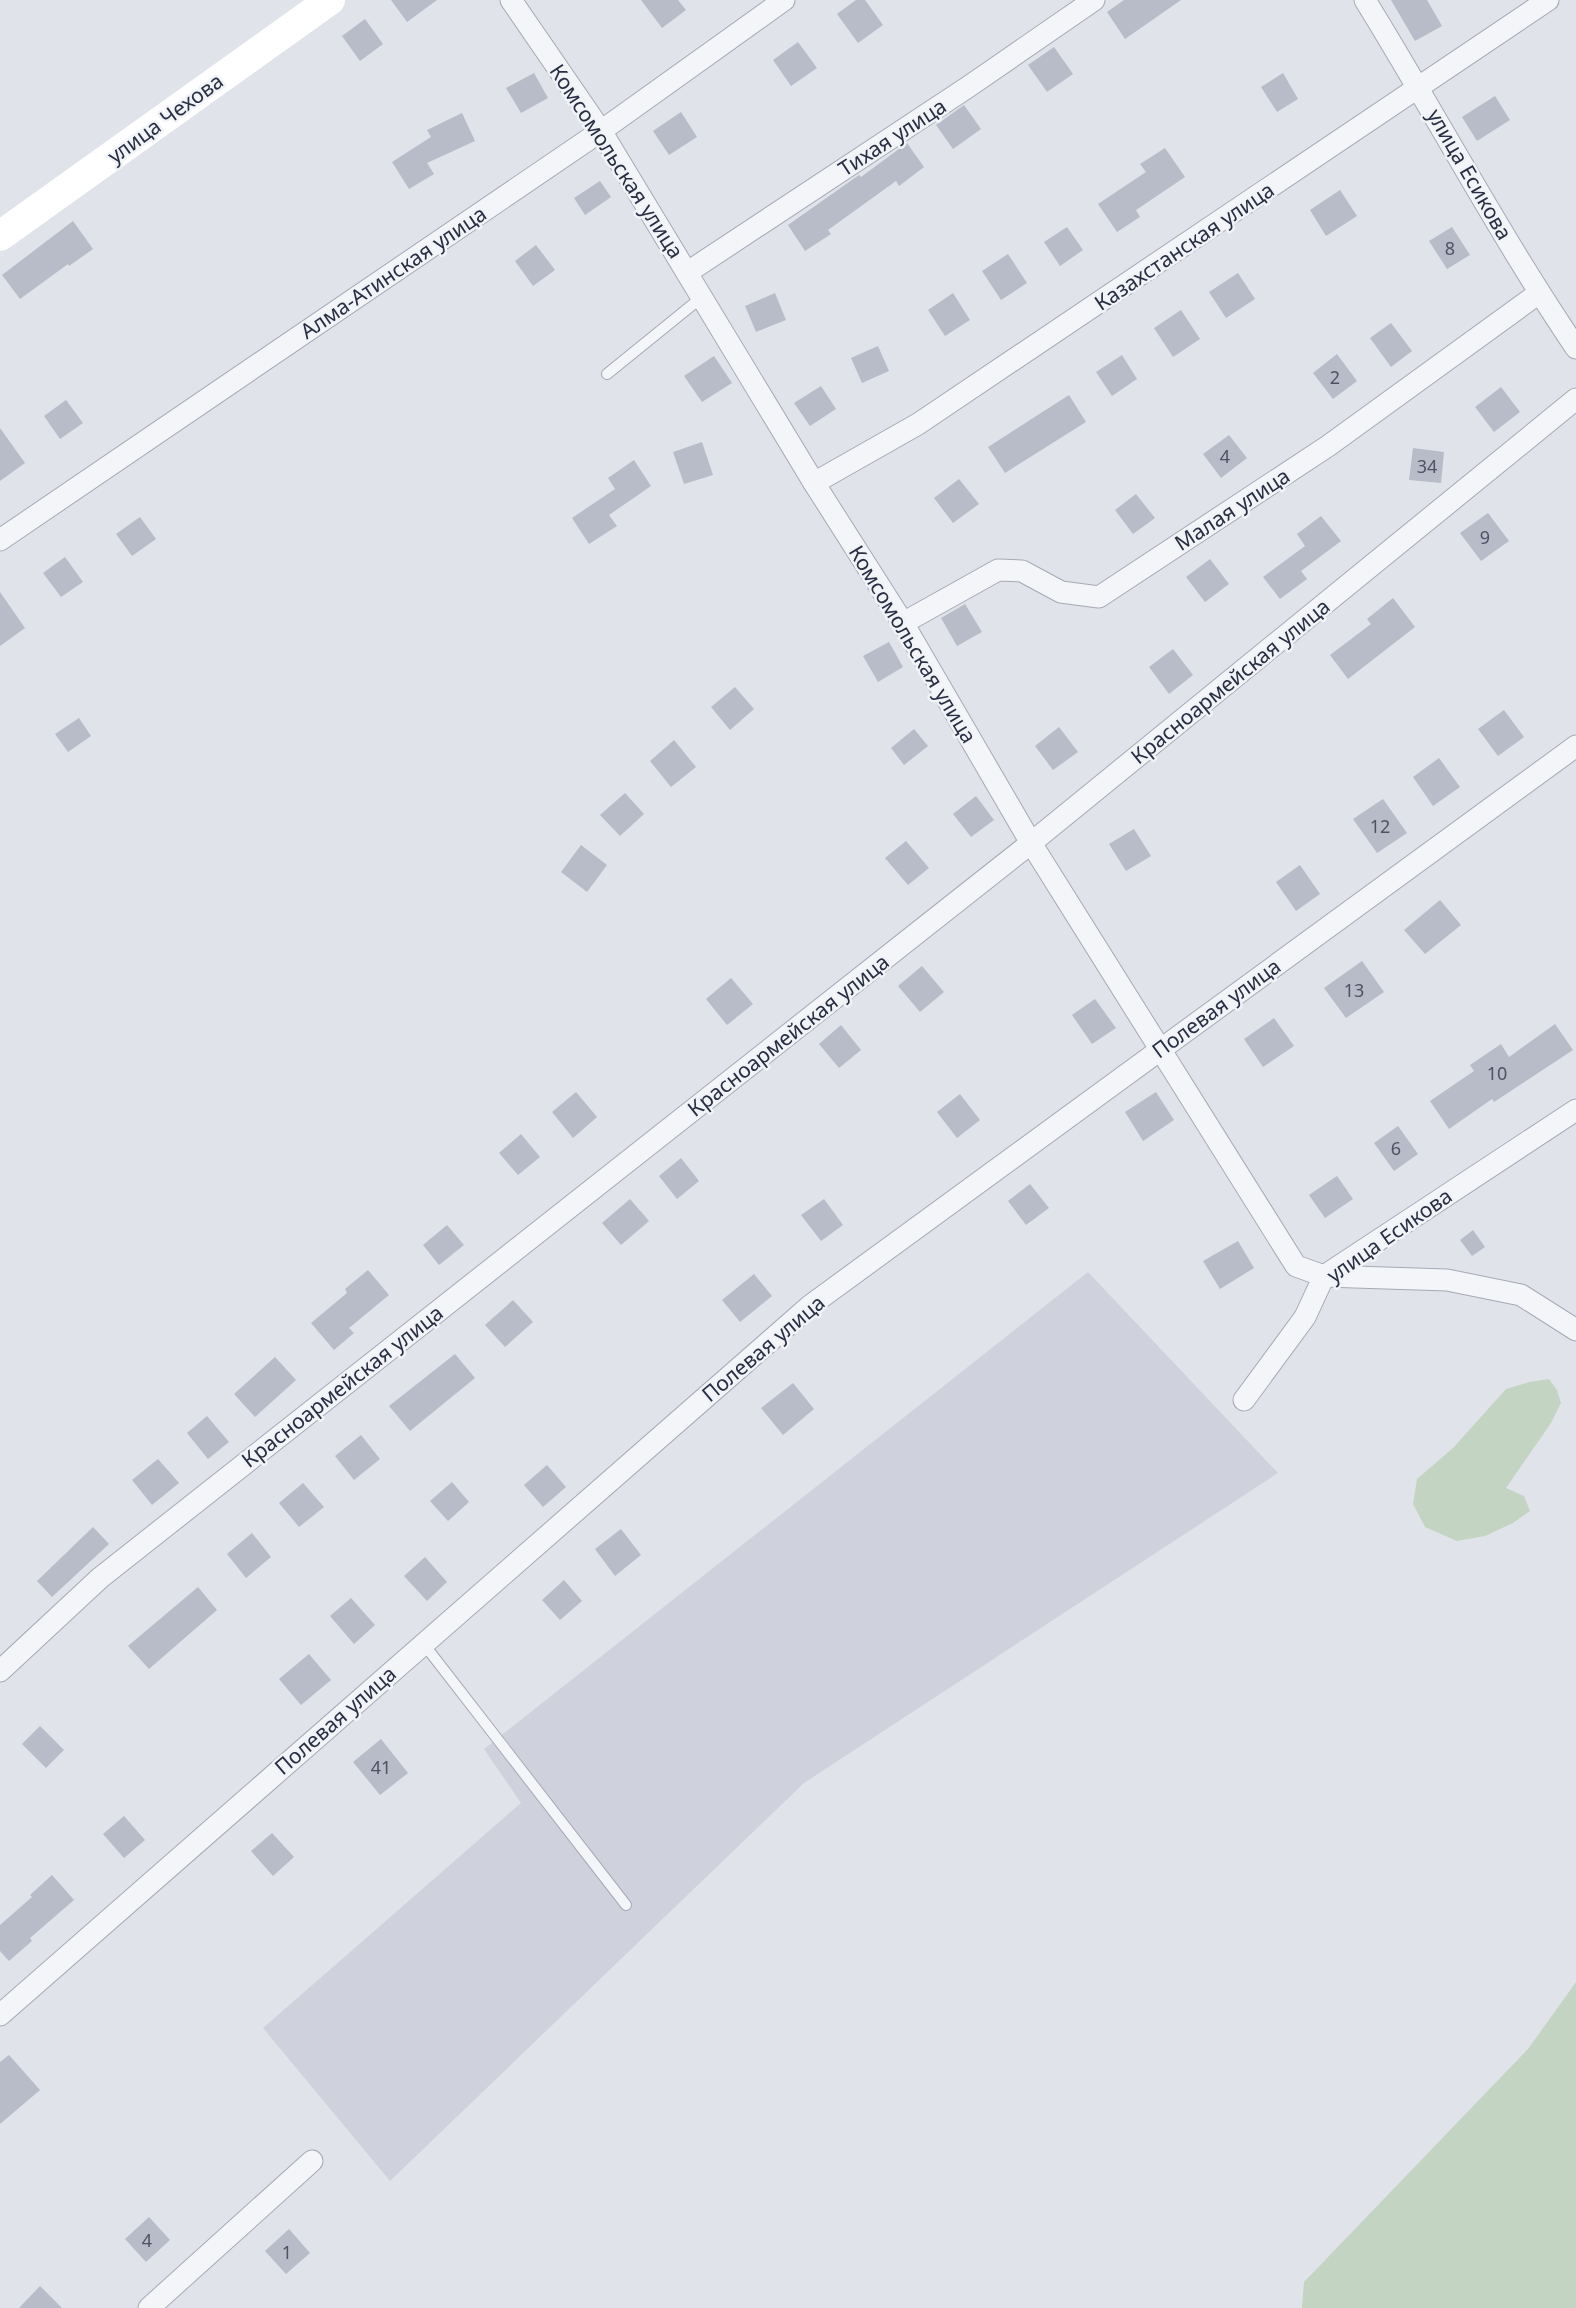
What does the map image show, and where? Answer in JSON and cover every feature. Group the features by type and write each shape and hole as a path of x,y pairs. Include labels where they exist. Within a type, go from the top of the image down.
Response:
{"street":[{"name":"улица Чехова","path":"0,236 330,0"},
{"name":"Комсомольская улица","path":"511,0 601,131 814,483 904,623 1031,843 1296,1266 1324,1276"},
{"name":"Алма-Атинская улица","path":"0,540 601,131 784,0"},
{"name":"Тихая улица","path":"688,272 968,87 1094,0"},
{"name":"улица Есикова","path":"1365,0 1539,293 1576,348"},
{"name":"Казахстанская улица","path":"814,483 929,417 1548,0"},
{"name":"Малая улица","path":"904,623 998,570 1022,571 1061,592 1099,597 1328,446 1539,293"},
{"name":"Красноармейская улица","path":"0,1671 100,1578 1031,843 1576,399"},
{"name":"Полевая улица","path":"0,2015 811,1305 1576,746"},
{"name":"улица Есикова","path":"1244,1400 1305,1317 1324,1276 1576,1110"},
{"path":"1324,1276 1447,1280 1521,1295 1576,1330"},
{"path":"149,2308 312,2161"}],"lane":[{"path":"607,374 702,296"},
{"path":"423,1643 625,1905"}],"shaded area":[{"path":"1088,1272 1278,1473 804,1783 390,2181 263,2028 521,1803 484,1749"}],"green space":[{"path":"1549,1379 1557,1390 1561,1403 1551,1423 1506,1488 1524,1496 1530,1511 1513,1523 1485,1536 1457,1541 1425,1527 1413,1504 1417,1479 1453,1448 1506,1389"},
{"path":"1576,1982 1576,2308 1302,2308 1304,2282 1528,2049"}],"building":[{"path":"391,0 437,0 407,22"},
{"path":"641,0 678,0 686,10 662,28"},
{"path":"856,0 865,0 883,25 858,43 837,14"},
{"path":"1124,0 1181,0 1125,39 1107,12"},
{"path":"1391,0 1427,0 1442,26 1415,41"},
{"path":"365,19 383,44 360,61 342,36"},
{"path":"798,42 817,68 791,86 773,60"},
{"path":"1054,47 1073,74 1047,92 1028,65"},
{"path":"534,73 548,98 521,113 506,88"},
{"path":"1283,73 1298,99 1277,112 1261,87"},
{"path":"1495,96 1510,120 1477,141 1462,117"},
{"path":"964,105 981,129 953,149 936,125"},
{"path":"681,112 697,137 669,155 653,131"},
{"path":"462,113 475,141 427,163 434,174 409,189 392,162 431,137 427,130"},
{"path":"907,143 924,167 899,186 896,181 828,230 831,234 805,251 788,225"},
{"path":"1165,148 1185,177 1136,210 1140,217 1117,232 1098,204 1146,172 1140,164"},
{"path":"600,181 611,197 585,215 574,198"},
{"path":"1340,190 1357,216 1326,236 1310,210"},
{"path":"73,221 93,249 20,299 2,275"},
{"path":"1067,227 1083,250 1060,266 1044,242"},
{"path":"1452,227 1470,255 1447,269 1429,241"},
{"path":"536,245 555,270 533,286 515,261"},
{"path":"1008,254 1027,283 1001,300 982,271"},
{"path":"1238,273 1255,299 1226,318 1209,292"},
{"path":"775,293 786,320 756,332 745,306"},
{"path":"953,293 970,320 945,336 928,310"},
{"path":"1181,310 1200,339 1173,357 1154,328"},
{"path":"1391,323 1412,351 1391,367 1370,338"},
{"path":"878,346 889,371 862,383 851,358"},
{"path":"1337,354 1357,381 1333,399 1313,373"},
{"path":"1122,355 1137,379 1112,396 1096,372"},
{"path":"714,356 732,383 702,402 684,376"},
{"path":"821,386 836,409 810,426 794,403"},
{"path":"1501,387 1520,412 1494,432 1475,407"},
{"path":"1069,395 1086,422 1005,473 988,447"},
{"path":"66,400 83,423 60,439 44,416"},
{"path":"0,428 25,463 0,481"},
{"path":"1229,435 1247,458 1221,478 1203,454"},
{"path":"702,442 713,475 684,484 673,452"},
{"path":"1413,448 1444,452 1441,483 1409,480"},
{"path":"634,460 651,486 609,515 617,526 589,544 572,518 615,489 608,478"},
{"path":"959,479 979,504 953,523 934,498"},
{"path":"1136,494 1155,518 1133,534 1115,510"},
{"path":"1488,513 1509,541 1481,561 1460,533"},
{"path":"1321,516 1341,541 1301,571 1307,579 1280,599 1263,577 1305,546 1297,534"},
{"path":"140,517 156,539 132,556 116,534"},
{"path":"65,557 83,582 61,597 43,573"},
{"path":"1210,559 1229,584 1205,602 1186,577"},
{"path":"0,592 25,628 0,646"},
{"path":"1393,598 1415,627 1348,679 1330,655 1371,624 1367,619"},
{"path":"965,604 982,632 957,646 941,618"},
{"path":"889,642 903,667 878,682 863,656"},
{"path":"1173,649 1193,675 1169,694 1149,667"},
{"path":"735,687 754,709 730,730 711,707"},
{"path":"1504,710 1524,737 1498,756 1478,729"},
{"path":"79,718 91,736 68,752 55,734"},
{"path":"1059,727 1078,752 1053,770 1035,746"},
{"path":"914,729 928,746 904,765 891,748"},
{"path":"674,740 696,767 671,787 650,761"},
{"path":"1439,758 1460,787 1433,806 1413,777"},
{"path":"625,793 644,814 620,836 600,815"},
{"path":"976,796 994,820 971,837 953,814"},
{"path":"1383,799 1407,833 1377,853 1353,819"},
{"path":"1134,829 1151,856 1126,871 1109,844"},
{"path":"906,841 929,868 908,885 885,858"},
{"path":"581,845 607,865 587,892 561,872"},
{"path":"1300,865 1320,894 1296,911 1276,882"},
{"path":"1440,900 1461,925 1425,954 1404,930"},
{"path":"1362,961 1384,992 1346,1018 1324,988"},
{"path":"922,966 944,992 920,1012 898,986"},
{"path":"731,978 753,1004 727,1025 706,999"},
{"path":"1095,999 1116,1028 1092,1044 1072,1015"},
{"path":"1274,1018 1294,1046 1263,1067 1244,1039"},
{"path":"1555,1024 1573,1050 1494,1102 1492,1099 1449,1129 1430,1101 1474,1071 1470,1065 1501,1044 1509,1057"},
{"path":"841,1025 861,1050 839,1068 819,1044"},
{"path":"576,1092 597,1117 573,1138 552,1112"},
{"path":"1156,1092 1174,1120 1143,1141 1125,1112"},
{"path":"960,1094 980,1120 957,1138 937,1112"},
{"path":"1398,1126 1418,1154 1394,1171 1374,1143"},
{"path":"521,1134 540,1157 518,1175 499,1153"},
{"path":"681,1158 699,1181 677,1199 659,1176"},
{"path":"1337,1176 1353,1199 1325,1218 1309,1195"},
{"path":"1030,1184 1049,1208 1026,1225 1008,1201"},
{"path":"630,1199 649,1221 621,1245 602,1223"},
{"path":"824,1199 843,1225 821,1241 801,1215"},
{"path":"447,1225 464,1245 439,1265 423,1245"},
{"path":"1473,1230 1485,1247 1472,1256 1460,1240"},
{"path":"1238,1241 1254,1268 1220,1289 1203,1261"},
{"path":"368,1270 389,1295 349,1328 354,1333 334,1350 311,1323 347,1293 345,1289"},
{"path":"754,1274 772,1296 740,1322 722,1300"},
{"path":"513,1300 533,1322 505,1347 485,1325"},
{"path":"455,1354 475,1378 410,1431 389,1406"},
{"path":"275,1357 296,1380 255,1417 234,1394"},
{"path":"793,1383 814,1409 783,1435 761,1408"},
{"path":"207,1416 229,1442 208,1459 187,1433"},
{"path":"361,1435 380,1459 354,1480 335,1456"},
{"path":"158,1459 179,1483 152,1505 132,1480"},
{"path":"547,1465 566,1487 543,1507 524,1485"},
{"path":"452,1482 469,1502 448,1521 430,1501"},
{"path":"303,1483 324,1507 299,1527 279,1503"},
{"path":"93,1527 109,1544 52,1597 37,1581"},
{"path":"621,1529 641,1555 615,1576 595,1549"},
{"path":"252,1533 271,1557 246,1578 227,1554"},
{"path":"425,1557 447,1582 427,1601 404,1576"},
{"path":"564,1580 582,1601 560,1620 542,1600"},
{"path":"198,1587 217,1610 149,1669 128,1646"},
{"path":"351,1598 375,1625 354,1644 330,1616"},
{"path":"309,1654 331,1680 301,1705 279,1679"},
{"path":"40,1726 64,1750 46,1768 22,1744"},
{"path":"381,1739 408,1773 380,1795 353,1762"},
{"path":"124,1816 145,1840 124,1858 103,1834"},
{"path":"272,1833 294,1857 273,1876 251,1851"},
{"path":"52,1875 74,1900 30,1938 32,1941 9,1961 0,1951 0,1925"},
{"path":"9,2055 40,2090 0,2124 0,2062"},
{"path":"149,2217 170,2240 146,2262 125,2239"},
{"path":"289,2229 310,2253 286,2274 265,2251"},
{"path":"40,2286 62,2308 19,2308"}]}
